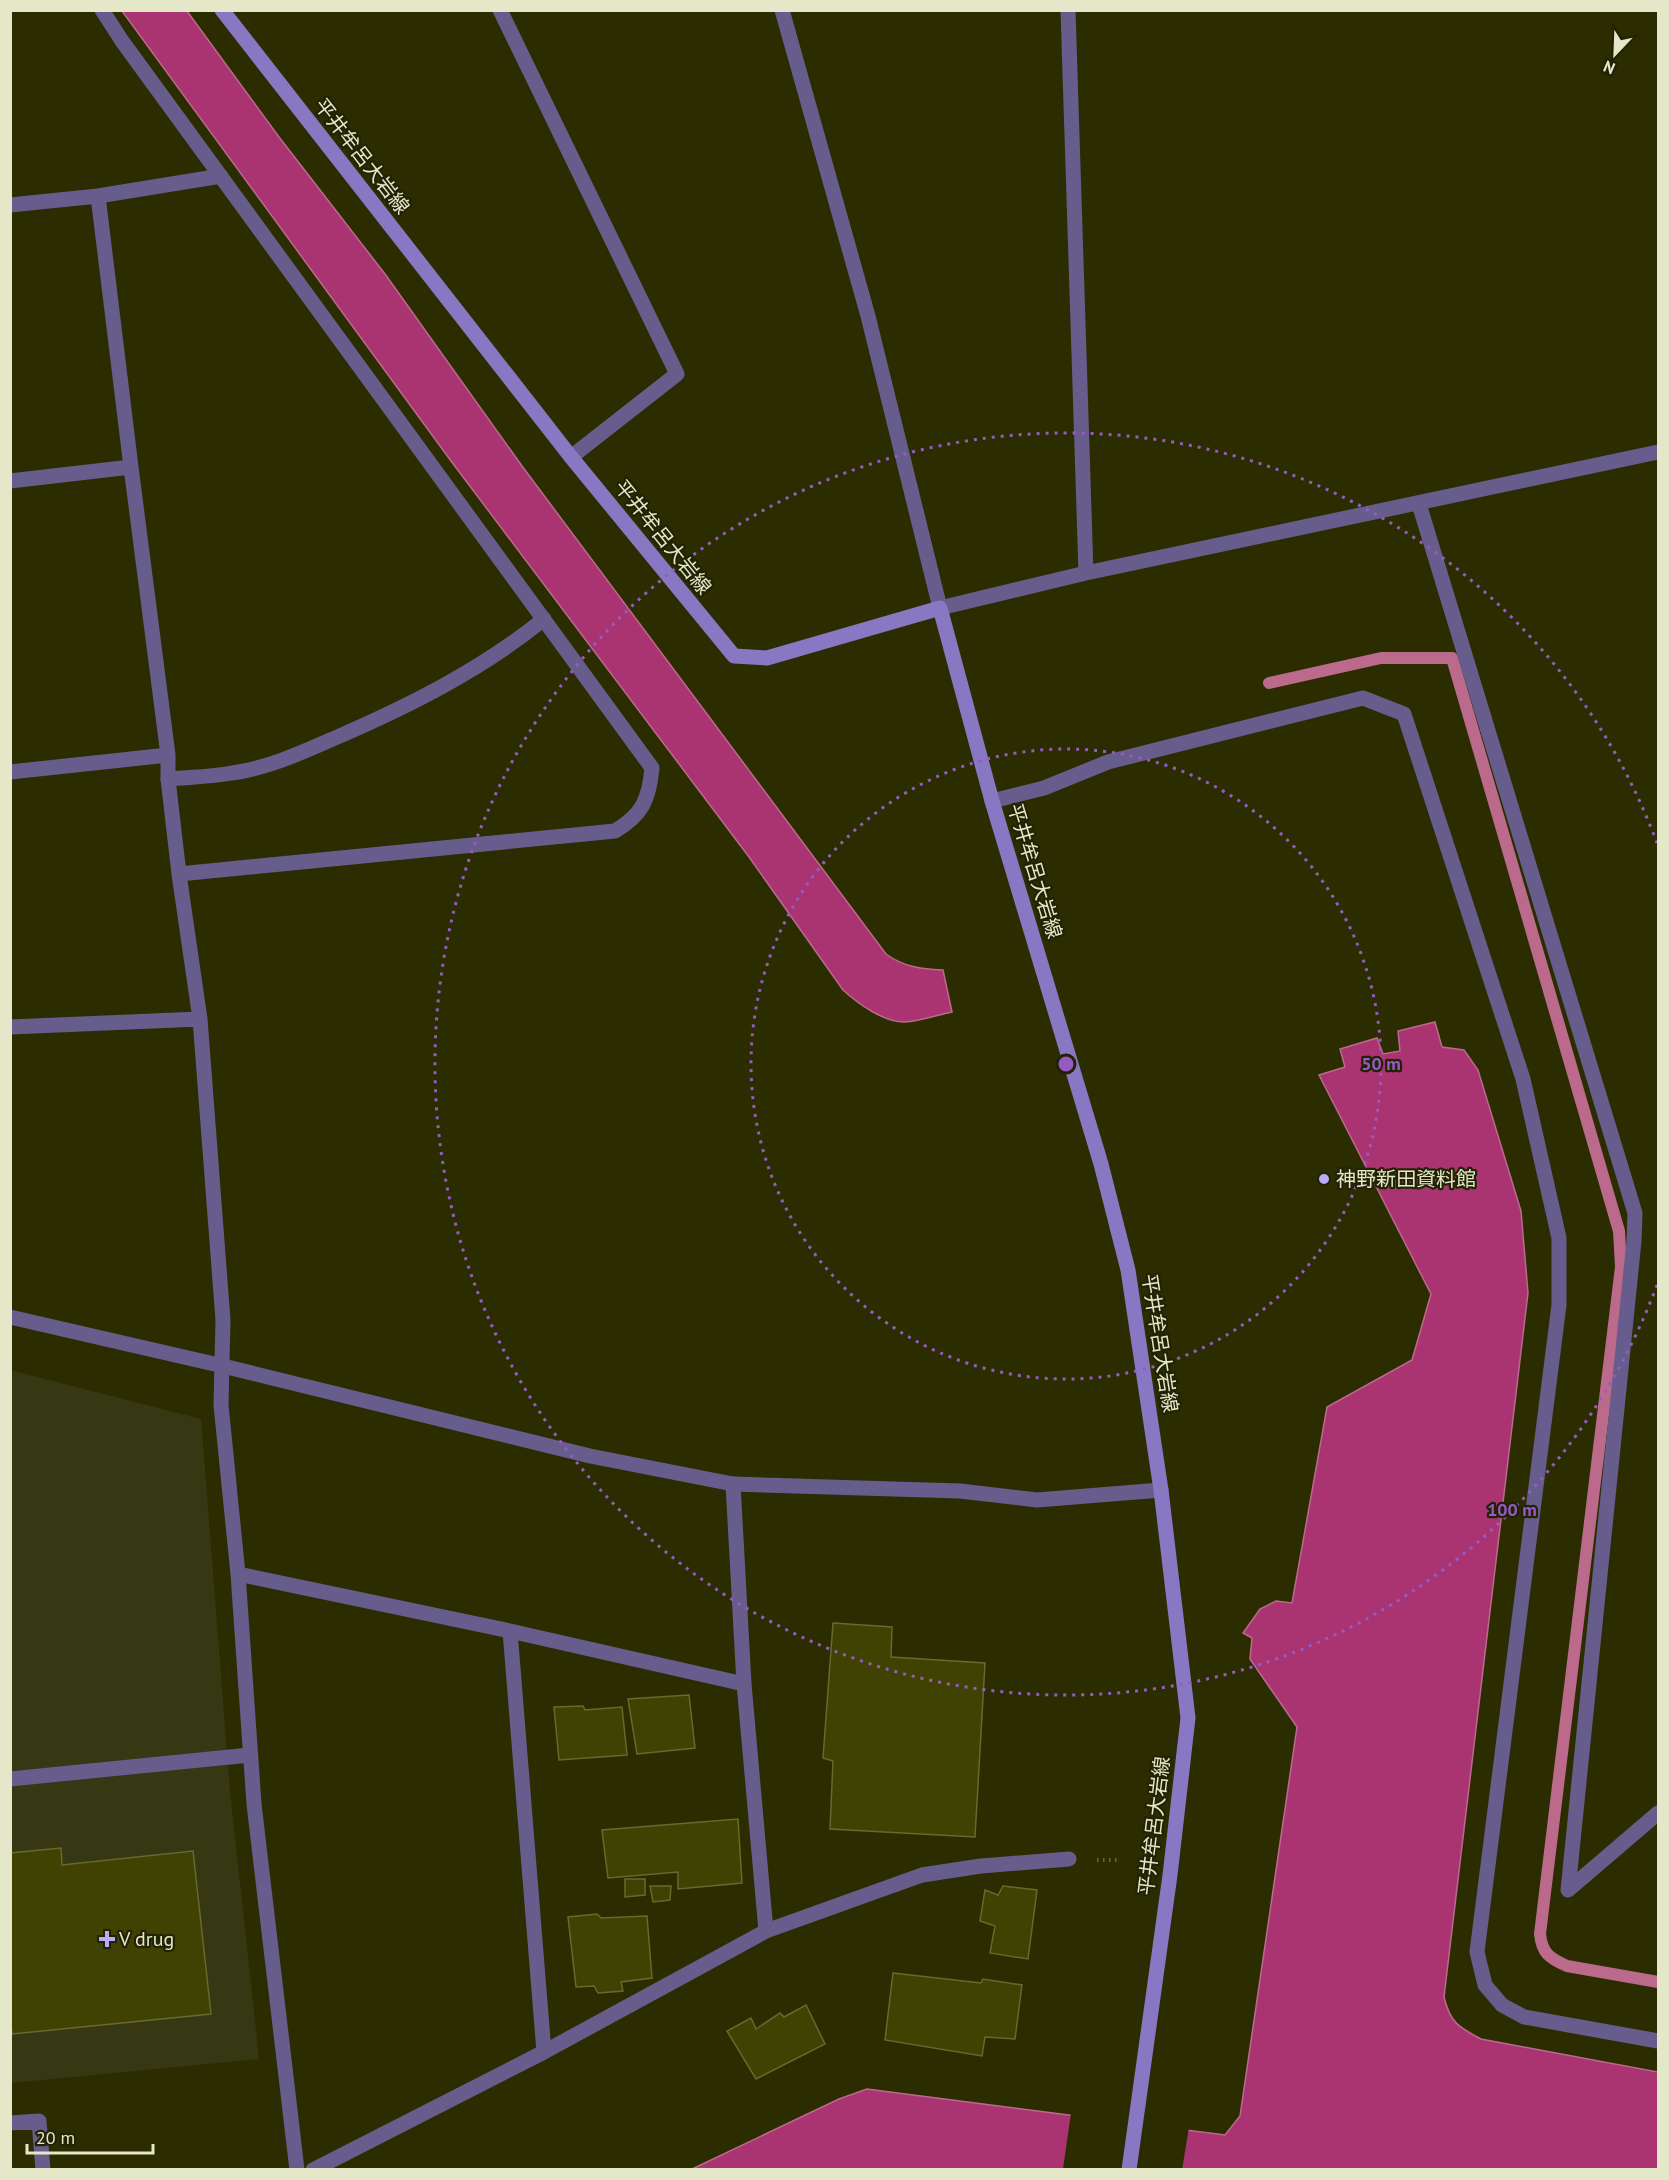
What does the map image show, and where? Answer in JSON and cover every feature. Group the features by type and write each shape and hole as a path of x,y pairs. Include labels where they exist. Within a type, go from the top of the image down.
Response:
{"main road":[{"name":"平井牟呂大岩線","path":"222,10 571,457 734,656 767,658 940,608 992,801 1101,1164 1125,1260 1161,1490 1188,1718 1170,1875 1129,2169"}],"street":[{"path":"102,10 652,768 650,791 633,820 615,831 178,874"},
{"path":"500,10 677,374 571,457"},
{"path":"782,10 868,316 940,608 1086,573 1659,452"},
{"path":"1068,10 1086,573"},
{"path":"10,205 98,196 221,176"},
{"path":"98,196 130,467 168,755 168,779 178,874 200,1020 224,1320 221,1405 238,1574 254,1804 297,2169"},
{"path":"10,481 130,467"},
{"path":"1419,504 1635,1213 1568,1890 1659,1813"},
{"path":"168,779 233,773 285,760 445,686 511,646 544,619"},
{"path":"992,801 1044,788 1108,762 1363,698 1404,714 1523,1079 1559,1238 1560,1305 1478,1952 1485,1985 1502,2006 1524,2018 1659,2041"},
{"path":"10,772 168,755"},
{"path":"10,1027 200,1020"},
{"path":"10,1317 223,1366 590,1456 733,1484 960,1491 1037,1500 1161,1490"},
{"path":"733,1484 744,1684 766,1931"},
{"path":"238,1574 510,1631 744,1684"},
{"path":"510,1631 544,2052"},
{"path":"10,1779 250,1755"},
{"path":"313,2169 544,2052 766,1931 922,1875 981,1866 1069,1859"},
{"path":"10,2123 39,2121 44,2169"}],"shaded area":[{"path":"122,11 187,11 279,137 385,274 522,466 886,954 899,962 913,966 943,970 952,1012 905,1022 897,1021 880,1016 843,990 749,857 451,461"},
{"path":"1435,1022 1442,1047 1464,1050 1478,1070 1521,1211 1528,1293 1444,1997 1456,2023 1481,2039 1658,2072 1658,2169 690,2170 839,2099 867,2089 1225,2135 1240,2116 1297,1727 1250,1659 1252,1638 1243,1633 1260,1609 1276,1601 1292,1603 1327,1407 1412,1360 1431,1294 1319,1075 1345,1067 1340,1049 1377,1038 1383,1054 1400,1051 1398,1031"},
{"path":"10,1370 201,1419 230,1791 259,2059 11,2083"}],"pier":[{"path":"1071,2113 1189,2127 1182,2170 1063,2169"}],"building":[{"path":"833,1623 892,1627 891,1657 985,1663 975,1837 830,1829 833,1761 823,1758"},
{"path":"689,1695 695,1748 637,1754 628,1699"},
{"path":"583,1706 585,1710 622,1707 627,1755 559,1760 554,1707"},
{"path":"738,1819 742,1883 678,1889 678,1872 608,1878 602,1830"},
{"name":"V drug","path":"61,1848 62,1865 193,1851 211,2014 12,2034 10,2017 10,1853"},
{"path":"625,1879 645,1879 645,1895 625,1897"},
{"path":"650,1886 671,1886 670,1900 653,1902"},
{"path":"1003,1886 1037,1890 1028,1959 990,1953 995,1926 980,1921 985,1890 998,1895"},
{"path":"597,1914 601,1918 647,1916 652,1978 621,1982 623,1991 598,1993 594,1986 576,1987 568,1917"},
{"path":"893,1973 981,1983 983,1979 1022,1985 1015,2039 985,2037 982,2056 885,2040"},
{"path":"806,2005 825,2044 756,2079 727,2031 751,2018 756,2029 780,2013 784,2017"}],"waterway":[{"path":"1269,683 1381,658 1452,658 1619,1231 1621,1267 1540,1934 1541,1941 1548,1954 1567,1966 1658,1982"}],"place":[{"name":"神野新田資料館","path":"1324,1179"},
{"name":"V drug","path":"107,1939"}]}
